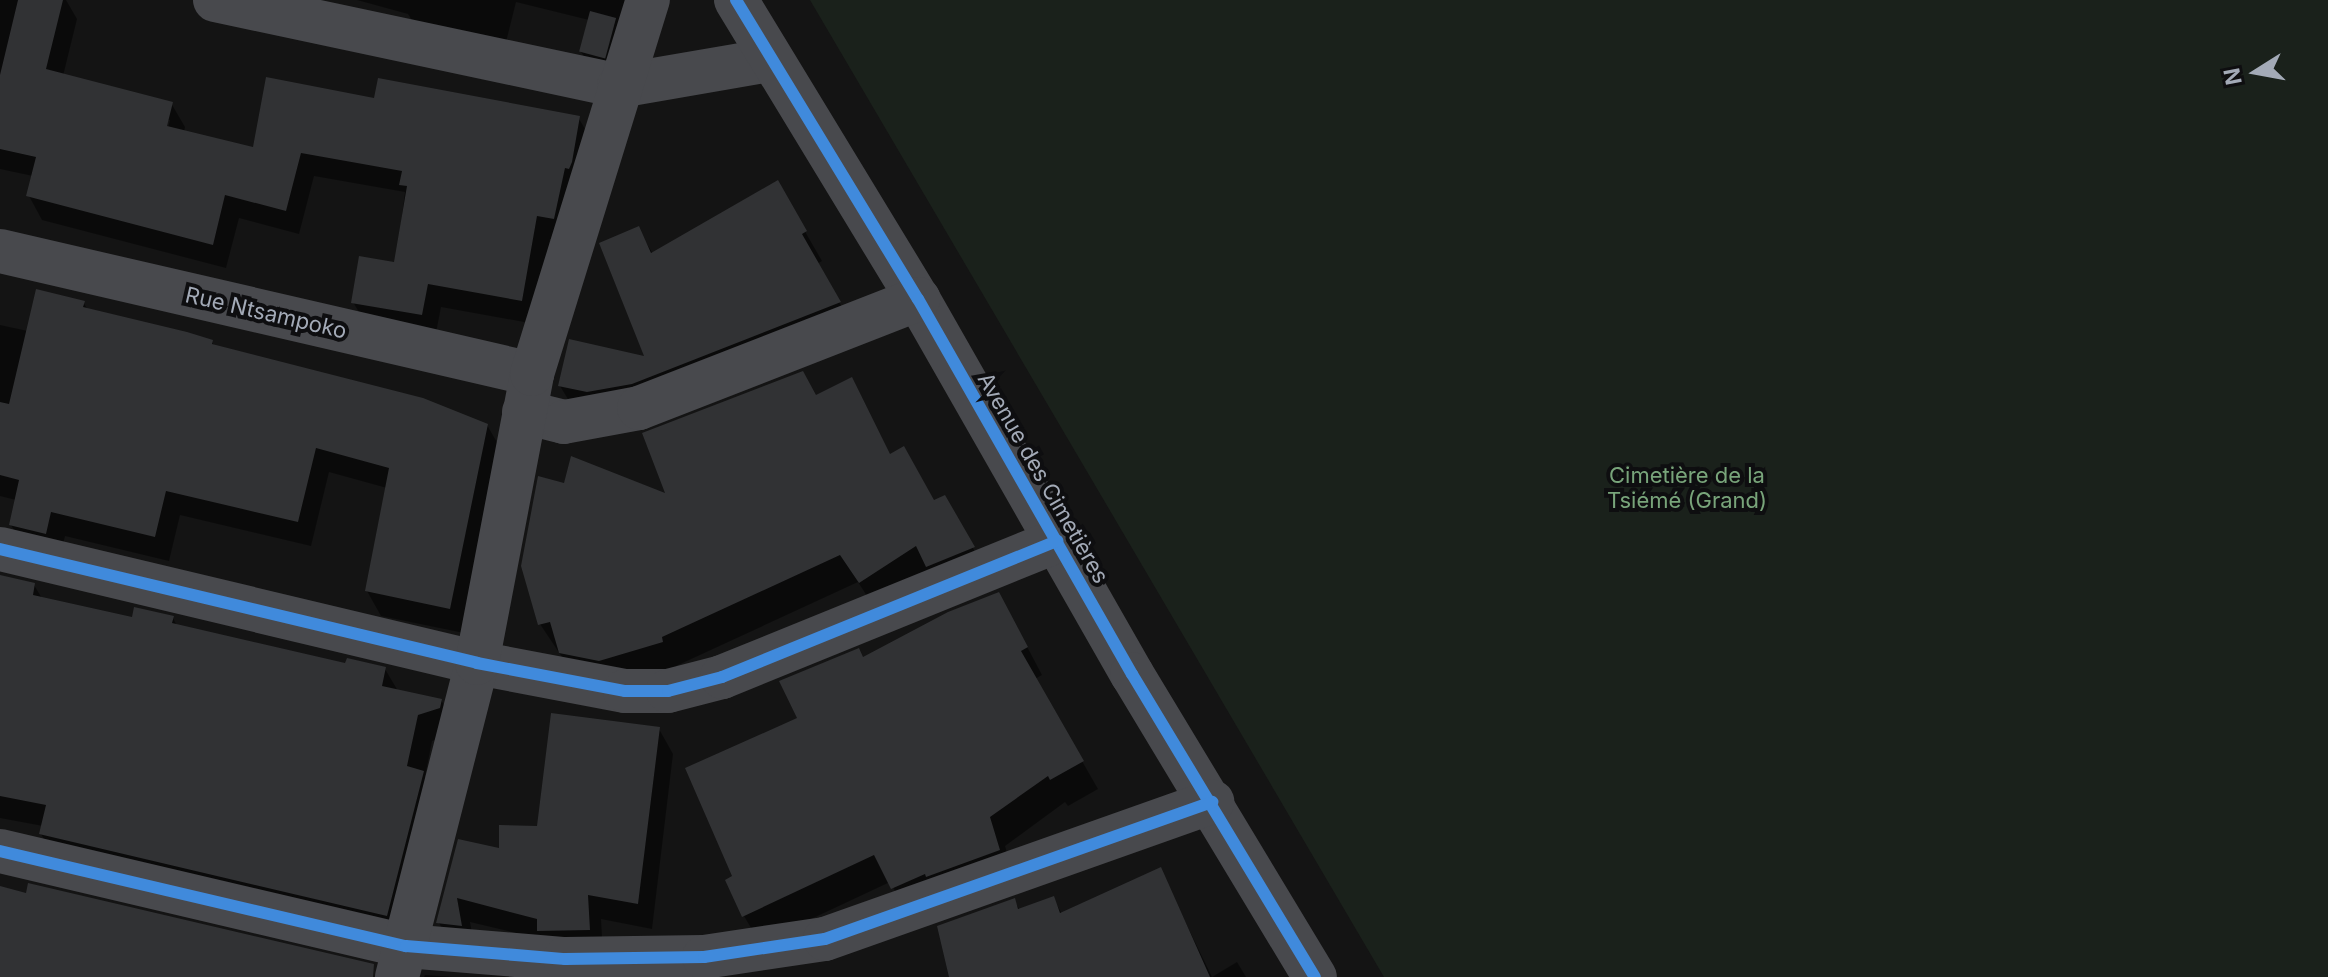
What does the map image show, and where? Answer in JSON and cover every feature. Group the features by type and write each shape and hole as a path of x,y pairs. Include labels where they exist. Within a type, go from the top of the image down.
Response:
{"street":[{"path":"215,0 619,86 770,60"},
{"path":"401,961 477,663 528,393 619,86 648,0"},
{"name":"Avenue des Cimetières","path":"736,0 918,299 1132,674 1315,977"},
{"name":"Rue Ntsampoko","path":"0,251 528,393 564,422 639,408 918,299"},
{"path":"0,549 477,663 625,691 668,691 722,677 1057,541"},
{"path":"0,851 401,961 704,957 825,939 1212,802"}],"green space":[{"name":"Cimetière de la Tsiémé (Grand)","path":"810,0 2328,0 2328,977 1384,977"}],"building":[{"path":"18,0 63,0 46,69 173,102 167,126 253,147 266,77 374,98 378,78 580,116 572,162 569,169 565,168 554,219 537,216 522,301 428,284 422,315 351,303 359,256 394,262 407,186 399,185 402,171 301,153 286,211 225,195 213,245 26,196 36,157 0,149 0,75"},
{"path":"590,11 616,18 605,59 579,52"},
{"path":"778,180 807,231 802,234 841,302 632,384 587,392 558,386 569,339 644,356 599,243 639,226 651,253"},
{"path":"36,289 85,301 83,307 213,340 212,344 423,398 488,424 450,609 365,591 389,468 316,448 298,522 166,491 155,537 51,512 46,534 9,525 19,480 0,475 0,402 9,404"},
{"path":"803,371 816,395 852,377 890,454 904,446 934,500 945,495 975,547 926,567 916,546 859,583 840,555 662,637 663,642 599,661 559,653 550,622 538,625 521,566 538,476 564,483 571,456 665,493 642,433"},
{"path":"0,575 35,583 33,595 132,617 134,607 174,616 172,623 345,663 347,658 386,667 382,686 442,699 440,708 418,715 407,766 424,771 387,916 39,834 46,805 0,796"},
{"path":"999,592 1028,647 1021,651 1084,761 1050,780 1048,776 990,817 1000,850 926,877 925,874 891,889 874,855 742,917 725,880 732,876 685,768 797,718 779,681 859,648 863,657 948,612"},
{"path":"551,713 660,727 638,904 588,895 590,930 537,931 537,919 457,898 462,926 436,923 458,839 499,848 499,825 537,826"},
{"path":"1161,867 1210,977 949,977 937,926 1015,898 1018,909 1054,896 1060,913"},
{"path":"28,883 374,964 373,977 0,977 0,886 26,893"}],"cycle path":[{"path":"736,0 918,299 1132,674 1315,977"},
{"path":"0,549 477,663 625,691 668,691 722,677 1057,541"},
{"path":"0,851 406,946 565,959 704,957 825,939 1212,802"}]}
